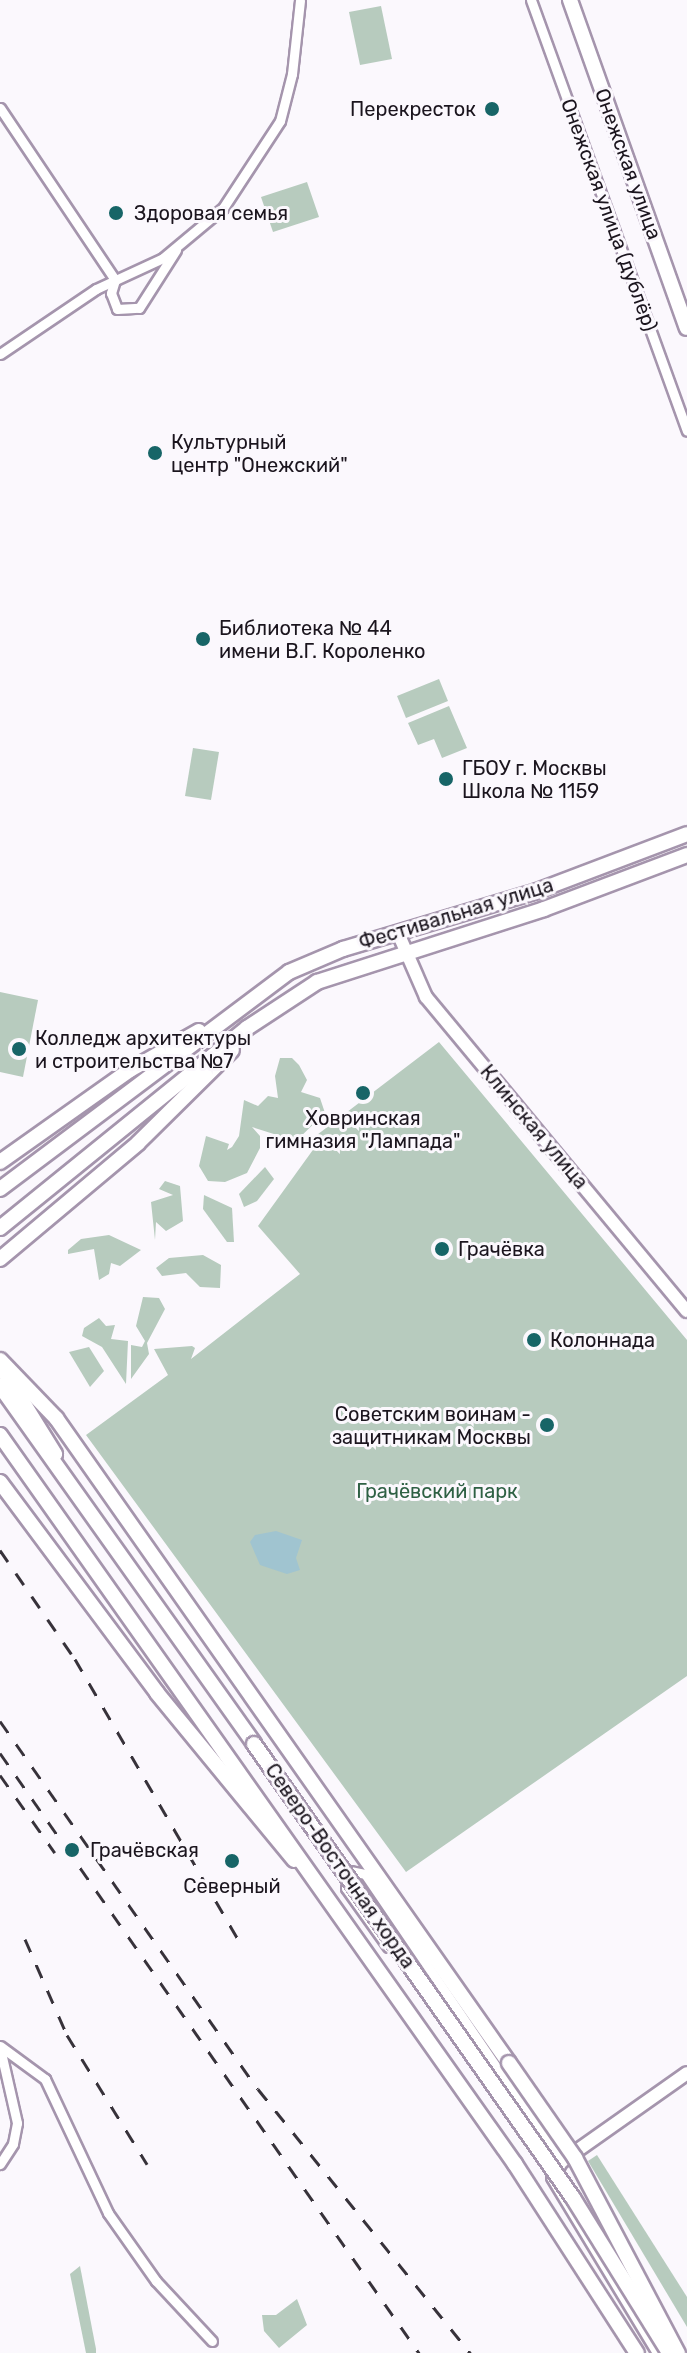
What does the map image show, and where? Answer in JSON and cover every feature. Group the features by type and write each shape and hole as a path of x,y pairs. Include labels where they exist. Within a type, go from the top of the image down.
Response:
{"main road":[{"name":"Онежская улица","path":"570,0 687,328"},
{"name":"Фестивальная улица","path":"234,1011 315,960 537,891 687,834"},
{"name":"Фестивальная улица","path":"285,1001 317,982 555,906 687,855"},
{"path":"0,1228 285,1001"},
{"path":"0,1259 15,1243 165,1118 285,1001"},
{"path":"0,1162 130,1070 234,1011"},
{"path":"0,1189 142,1086 234,1011"},
{"path":"0,1362 95,1520"},
{"path":"0,1362 56,1418 566,2145 641,2274 678,2353"},
{"name":"Северо-Восточная хорда","path":"0,1386 547,2160 669,2353"},
{"name":"Северо-Восточная хорда","path":"0,1435 319,1891 515,2164 637,2353"},
{"path":"0,1482 157,1693 319,1891"}],"street":[{"path":"0,354 115,280 149,267 223,208 280,121 292,74 300,0"},
{"name":"Онежская улица (дублёр)","path":"531,0 687,431"},
{"path":"0,108 115,280"},
{"path":"115,280 111,293 117,309 125,313 139,308 179,246"},
{"name":"Клинская улица","path":"398,933 426,997 687,1311"},
{"path":"561,2162 365,1874 347,1873 346,1888 553,2177 659,2353"},
{"path":"0,2047 17,2123 13,2144 0,2164"},
{"path":"0,2047 45,2079 108,2213 156,2281 212,2341"},
{"path":"553,2177 561,2162 687,2073"}],"green space":[{"path":"381,6 392,59 360,65 349,12"},
{"path":"307,182 319,217 273,232 261,197"},
{"path":"439,679 448,701 406,718 397,696"},
{"path":"449,706 467,748 442,758 434,739 418,745 408,723"},
{"path":"193,748 219,752 211,800 185,796"},
{"path":"0,992 38,1000 23,1077 0,1072"},
{"name":"Грачёвский парк","path":"439,1042 687,1340 687,1676 406,1872 86,1435 168,1375 154,1349 192,1346 195,1348 191,1359 300,1274 258,1226 315,1147 309,1141"},
{"path":"280,1058 292,1058 299,1065 307,1080 301,1092 320,1098 325,1113 296,1141 252,1127 260,1136 260,1148 247,1173 225,1182 208,1181 199,1166 206,1136 229,1144 227,1150 232,1147 239,1136 244,1100 258,1106 268,1096 278,1098 275,1076"},
{"path":"265,1167 274,1179 257,1201 244,1207 239,1194"},
{"path":"165,1181 180,1186 183,1221 166,1231 156,1222 155,1240 151,1202 173,1195 159,1189"},
{"path":"204,1195 232,1208 234,1242 227,1242 203,1209"},
{"path":"109,1235 141,1250 120,1266 111,1263 109,1274 99,1280 94,1249 68,1254 68,1250 81,1239"},
{"path":"203,1255 221,1265 220,1288 200,1287 186,1273 162,1276 156,1268 169,1258"},
{"path":"143,1297 159,1298 165,1309 147,1343 149,1354 131,1379 131,1345 142,1347 145,1341 136,1326"},
{"path":"99,1318 106,1326 115,1325 111,1339 128,1341 126,1384 102,1347 82,1336 84,1328"},
{"path":"89,1347 104,1371 90,1387 69,1352"},
{"path":"597,2155 687,2297 687,2327 588,2161"},
{"path":"80,2266 96,2353 86,2353 70,2274"},
{"path":"297,2299 307,2325 279,2348 264,2331 262,2315 276,2315"}],"water":[{"path":"276,1531 302,1540 296,1558 300,1570 287,1574 260,1565 250,1542 255,1535"}],"railway":[{"path":"0,1550 75,1659 243,1948"},
{"path":"0,1721 258,2089 470,2353"},
{"path":"0,1753 419,2353"},
{"path":"0,1775 55,1853"},
{"path":"25,1939 67,2035 147,2164"}],"place":[{"name":"Перекресток","path":"492,109"},
{"name":"Здоровая семья","path":"116,213"},
{"name":"Культурный центр \"Онежский\"","path":"155,453"},
{"name":"Библиотека № 44 имени В.Г. Короленко","path":"203,639"},
{"name":"ГБОУ г. Москвы Школа № 1159","path":"446,779"},
{"name":"Колледж архитектуры и строительства №7","path":"19,1049"},
{"name":"Ховринская гимназия \"Лампада\"","path":"363,1093"},
{"name":"Грачёвка","path":"442,1249"},
{"name":"Колоннада","path":"534,1340"},
{"name":"Советским воинам - защитникам Москвы","path":"547,1425"},
{"name":"Грачёвская","path":"72,1850"},
{"name":"Северный","path":"232,1861"}]}
